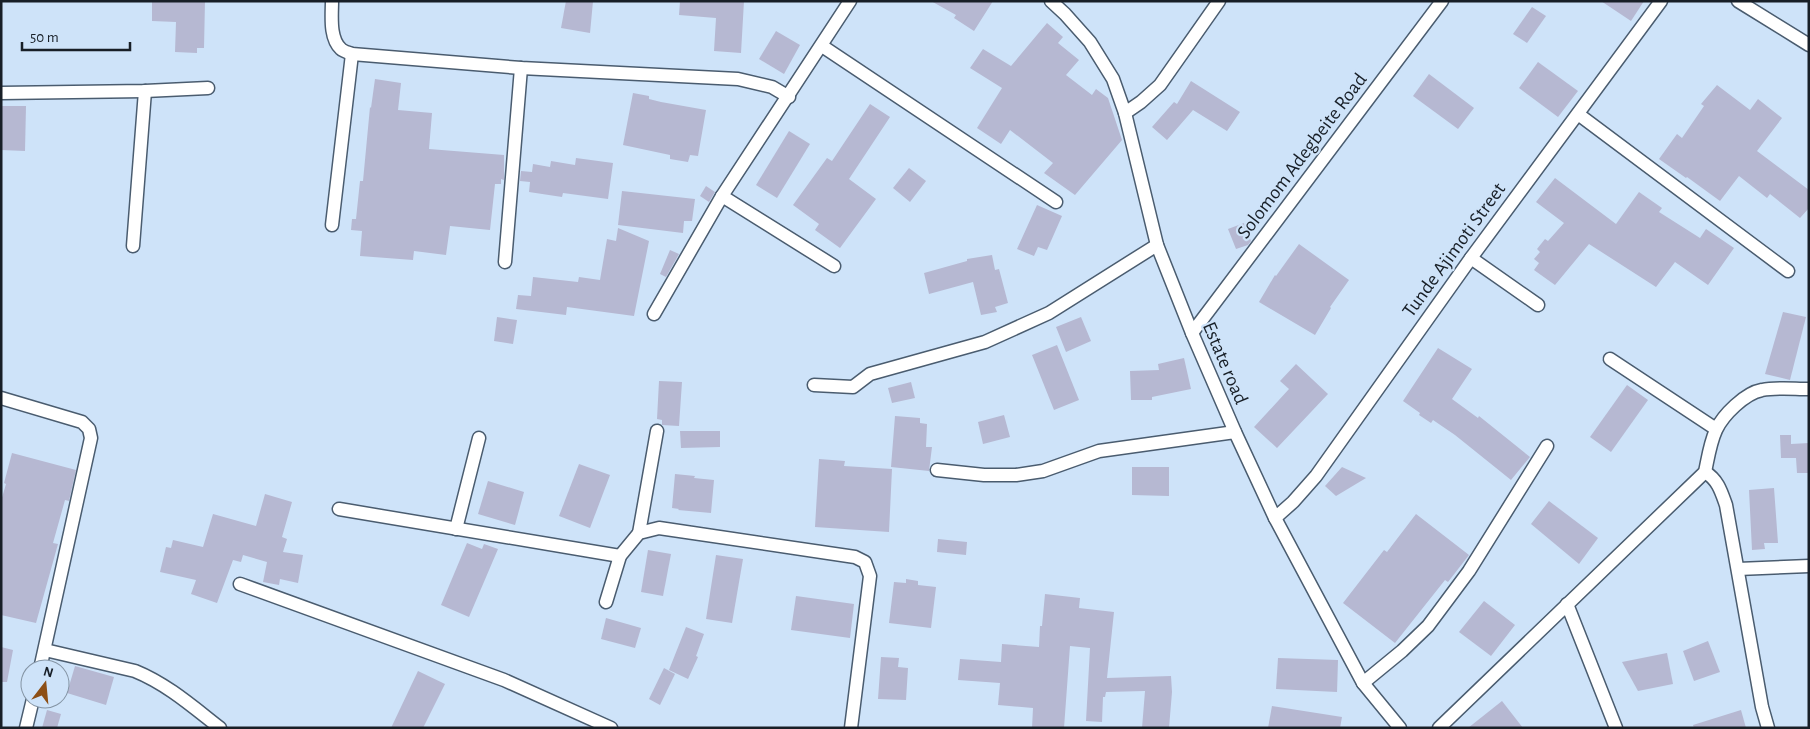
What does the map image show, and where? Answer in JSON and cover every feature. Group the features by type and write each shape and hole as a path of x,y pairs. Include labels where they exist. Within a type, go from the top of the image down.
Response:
{"street":[{"path":"332,1 332,28 335,39 341,49 352,54 521,68 738,79 772,87 789,96"},
{"path":"654,314 722,196 850,1"},
{"name":"Estate road","path":"1051,1 1090,42 1113,79 1125,113 1157,245 1192,333 1235,432 1275,518 1363,683 1400,728"},
{"path":"1125,113 1160,85 1219,1"},
{"name":"Solomom Adegbeite Road","path":"1192,333 1442,1"},
{"name":"Tunde Ajimoti Street","path":"1275,518 1293,502 1316,476 1471,258 1661,1"},
{"path":"1738,1 1809,45"},
{"path":"822,46 1056,202"},
{"path":"332,225 352,54"},
{"path":"505,262 521,68"},
{"path":"1,93 208,88"},
{"path":"133,246 145,91"},
{"path":"1578,114 1788,271"},
{"path":"722,196 834,266"},
{"path":"814,385 853,387 870,374 985,342 1049,313 1157,245"},
{"path":"1471,258 1538,304"},
{"path":"1610,359 1716,429"},
{"path":"1439,728 1705,472 1716,429 1734,407 1749,394 1763,390 1809,389"},
{"path":"1,398 82,422 89,429 91,438 43,659"},
{"path":"606,602 620,556 639,533 658,431"},
{"path":"937,470 984,476 1016,475 1043,470 1099,451 1235,432"},
{"path":"456,529 479,438"},
{"path":"1363,683 1428,626 1470,571 1548,446"},
{"path":"1705,472 1714,478 1726,505 1762,707 1768,728"},
{"path":"339,509 620,556"},
{"path":"639,533 659,528 855,557 866,562 870,576 851,728"},
{"path":"1738,569 1809,566"},
{"path":"240,584 504,680 611,728"},
{"path":"1568,604 1616,728"},
{"path":"45,650 135,671 149,677 166,687 220,728"},
{"path":"26,728 31,709"}],"building":[{"path":"152,1 205,1 204,48 197,48 197,53 175,52 176,22 152,21"},
{"path":"566,1 593,1 590,33 561,28"},
{"path":"680,1 744,1 741,53 714,51 716,18 679,15"},
{"path":"931,1 993,1 974,31 954,18 956,15"},
{"path":"1601,1 1644,1 1631,21"},
{"path":"1532,7 1546,16 1527,43 1513,34"},
{"path":"1047,23 1063,37 1058,43 1079,60 1066,75 1092,95 1096,89 1108,98 1122,140 1075,195 1044,173 1053,163 1010,130 1001,144 977,128 1002,88 970,68 983,49 1011,66"},
{"path":"776,31 800,45 784,74 759,59"},
{"path":"1538,62 1578,91 1558,117 1519,88"},
{"path":"1429,74 1474,108 1458,129 1413,96"},
{"path":"375,79 401,83 398,110 432,113 429,149 504,155 504,180 501,179 501,184 495,184 490,230 450,226 446,255 414,251 413,260 360,256 362,231 351,230 352,219 356,219 360,181 363,181 370,107"},
{"path":"1191,81 1240,112 1227,131 1193,110 1167,140 1152,127 1174,102 1177,104"},
{"path":"1717,85 1750,110 1758,99 1782,118 1757,151 1809,190 1809,208 1800,218 1770,194 1767,198 1739,176 1720,201 1659,159 1677,134 1682,138 1704,106 1701,104"},
{"path":"633,93 649,96 649,99 661,102 706,110 698,156 690,155 688,162 670,159 670,155 623,145"},
{"path":"870,104 890,117 849,179 876,199 840,248 815,230 819,224 793,205 827,158 832,161"},
{"path":"1,106 26,106 25,151 1,150"},
{"path":"789,131 810,144 777,198 756,185"},
{"path":"576,158 613,163 608,199 563,193 562,197 529,192 530,182 520,181 521,171 532,172 533,164 550,167 551,161 575,165"},
{"path":"909,168 926,181 910,202 893,188"},
{"path":"1555,178 1616,224 1639,192 1662,208 1659,212 1700,238 1706,229 1734,248 1708,285 1675,262 1656,287 1589,244 1555,285 1534,270 1539,263 1534,259 1540,252 1537,249 1545,239 1548,241 1564,223 1536,202"},
{"path":"706,186 715,192 709,202 700,196"},
{"path":"622,191 695,199 692,221 684,221 683,233 618,225"},
{"path":"1037,205 1062,216 1047,250 1038,247 1034,256 1017,249"},
{"path":"1244,223 1251,241 1248,245 1236,249 1228,229"},
{"path":"618,228 649,241 634,316 567,307 566,315 516,309 518,295 531,296 533,277 578,282 579,277 600,280 607,239 616,241"},
{"path":"1299,244 1349,280 1330,307 1315,335 1259,302 1275,275"},
{"path":"670,250 679,254 666,277 660,274"},
{"path":"992,255 995,270 999,269 1008,303 995,307 997,312 981,315 973,282 929,294 924,273 967,261 967,259"},
{"path":"1783,312 1806,317 1790,380 1765,374"},
{"path":"497,317 517,320 513,344 494,341"},
{"path":"1081,317 1091,341 1066,352 1056,327"},
{"path":"1057,345 1079,400 1054,410 1032,355"},
{"path":"1438,348 1472,369 1452,399 1478,418 1479,416 1530,457 1511,480 1455,435 1433,420 1431,423 1403,401"},
{"path":"1184,358 1191,389 1152,397 1152,400 1131,400 1130,371 1159,370 1158,364"},
{"path":"1296,364 1328,394 1277,448 1254,427 1289,389 1280,381"},
{"path":"659,381 682,382 679,426 662,425 662,420 657,419"},
{"path":"911,382 915,398 892,403 888,388"},
{"path":"1627,385 1648,400 1611,452 1590,437"},
{"path":"1004,415 1010,437 983,444 978,422"},
{"path":"895,416 920,418 920,423 927,424 926,447 932,447 929,471 891,467"},
{"path":"680,431 720,431 720,447 681,448"},
{"path":"1780,435 1791,435 1791,444 1809,443 1809,473 1797,473 1796,458 1781,458"},
{"path":"12,453 76,470 69,501 65,500 53,543 58,544 36,623 1,615 1,501"},
{"path":"819,459 845,461 844,466 892,469 889,532 815,527"},
{"path":"579,464 610,475 590,528 559,516"},
{"path":"1132,467 1169,467 1169,496 1132,495"},
{"path":"1342,467 1366,478 1336,496 1325,486"},
{"path":"675,474 714,480 711,513 672,508"},
{"path":"488,481 524,492 515,525 478,514"},
{"path":"1774,488 1778,543 1764,543 1765,549 1752,550 1749,490"},
{"path":"265,494 292,502 282,537 287,539 283,552 303,555 298,583 280,579 279,585 263,582 267,562 243,555 241,562 233,560 217,603 191,594 196,580 160,572 166,547 171,548 173,540 203,547 213,514 256,526"},
{"path":"1549,501 1598,538 1579,564 1531,524"},
{"path":"1416,514 1469,555 1448,582 1445,580 1395,643 1343,603 1384,550 1387,552"},
{"path":"938,539 967,542 966,555 937,552"},
{"path":"467,543 482,549 484,544 498,549 469,617 441,605"},
{"path":"648,550 671,554 663,596 641,592"},
{"path":"716,555 743,559 732,623 706,619"},
{"path":"906,579 918,581 918,585 936,587 931,628 889,623 894,582 906,583"},
{"path":"1045,594 1080,598 1079,608 1114,612 1107,678 1171,676 1172,692 1169,728 1142,728 1145,691 1106,692 1105,697 1103,697 1102,722 1086,721 1090,648 1070,646 1064,728 1032,728 1033,708 998,705 1000,683 958,680 960,659 1001,662 1002,644 1039,647"},
{"path":"796,596 854,604 850,638 791,630"},
{"path":"1484,601 1515,625 1491,656 1459,632"},
{"path":"606,618 641,628 635,648 601,639"},
{"path":"686,627 704,634 696,656 698,657 688,679 669,670"},
{"path":"1708,641 1720,672 1694,681 1683,651"},
{"path":"1,647 13,650 7,682 1,682"},
{"path":"1667,653 1673,684 1638,691 1622,662"},
{"path":"881,657 899,658 898,667 908,668 906,700 878,699"},
{"path":"1278,658 1338,660 1337,692 1276,689"},
{"path":"75,666 114,677 106,705 70,694 70,683"},
{"path":"664,668 675,674 660,705 649,699"},
{"path":"418,671 445,684 423,728 391,728"},
{"path":"1502,701 1523,728 1468,728"},
{"path":"1272,706 1342,717 1340,728 1268,728"},
{"path":"47,710 61,714 57,728 42,728"},
{"path":"1741,710 1746,728 1694,728 1693,725"}]}
